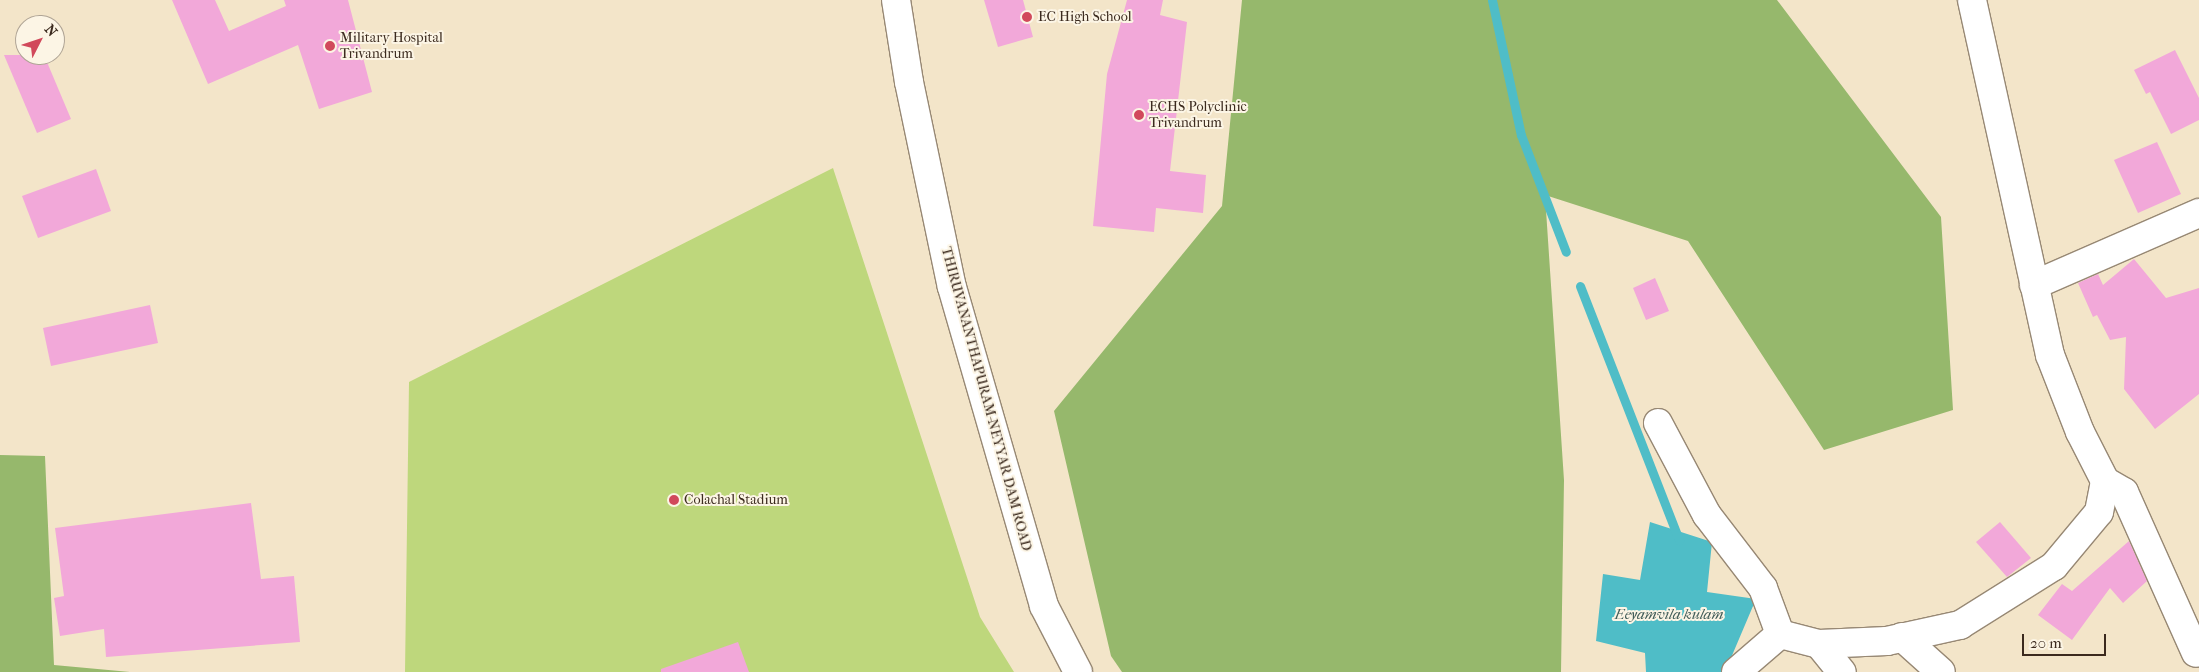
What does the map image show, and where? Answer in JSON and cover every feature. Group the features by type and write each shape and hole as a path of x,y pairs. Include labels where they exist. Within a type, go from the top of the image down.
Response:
{"street":[{"name":"THIRUVANANTHAPURAM-NEYYAR DAM ROAD","path":"896,0 909,82 952,287 1044,606 1078,672"},
{"path":"1972,0 2050,355 2080,432 2105,481 2124,492 2196,653"},
{"path":"2034,285 2199,213"},
{"path":"1658,423 1707,514 1763,588 1780,634"},
{"path":"1780,634 1819,644 1902,637 1960,625 2054,566 2099,512 2105,481"},
{"path":"1736,672 1780,634"},
{"path":"1902,637 1941,672"},
{"path":"1819,644 1842,672"}],"green space":[{"path":"1242,0 1777,0 1941,217 1953,410 1824,450 1688,241 1545,195 1564,480 1561,672 1122,672 1111,656 1054,411 1222,206"},
{"name":"Colachal Stadium","path":"833,168 980,617 1014,672 405,672 409,382"},
{"path":"0,455 45,456 54,665 130,672 0,672"}],"water":[{"name":"Eeyamvila kulam","path":"1650,522 1712,542 1707,592 1756,599 1725,672 1646,672 1645,653 1596,641 1603,574 1640,580"}],"building":[{"path":"172,0 215,0 229,31 286,6 284,0 348,0 372,92 319,109 298,45 208,84"},
{"path":"984,0 1023,0 1033,37 998,47"},
{"name":"ECHS Polyclinic Trivandrum","path":"1127,0 1163,0 1160,15 1187,22 1170,171 1206,175 1203,213 1156,208 1154,232 1093,226 1107,74"},
{"path":"2175,50 2199,98 2199,120 2171,134 2150,92 2146,94 2134,70"},
{"path":"4,55 15,55 15,65 48,65 71,119 37,133"},
{"path":"2157,142 2181,194 2138,213 2114,160"},
{"path":"96,169 111,211 38,238 22,196"},
{"path":"2134,259 2166,298 2199,288 2199,394 2155,429 2124,389 2126,337 2110,340 2097,315 2093,317 2078,283 2098,274 2103,285"},
{"path":"1655,278 1669,311 1646,320 1633,288"},
{"path":"150,305 158,343 51,366 43,328"},
{"path":"251,503 261,579 294,576 300,642 106,657 104,629 60,636 54,598 64,596 55,528"},
{"path":"2000,522 2031,558 2007,577 1976,542"},
{"path":"2129,541 2147,581 2123,603 2110,588 2072,640 2038,615 2062,584 2072,591"},
{"path":"738,642 749,672 661,672 661,669"}],"waterway":[{"path":"1492,0 1521,135 1566,252"},
{"path":"1580,286 1679,540"}],"place":[{"name":"EC High School","path":"1027,17"},
{"name":"Military Hospital Trivandrum","path":"330,46"},
{"name":"ECHS Polyclinic Trivandrum","path":"1139,115"},
{"name":"Colachal Stadium","path":"674,500"}]}
